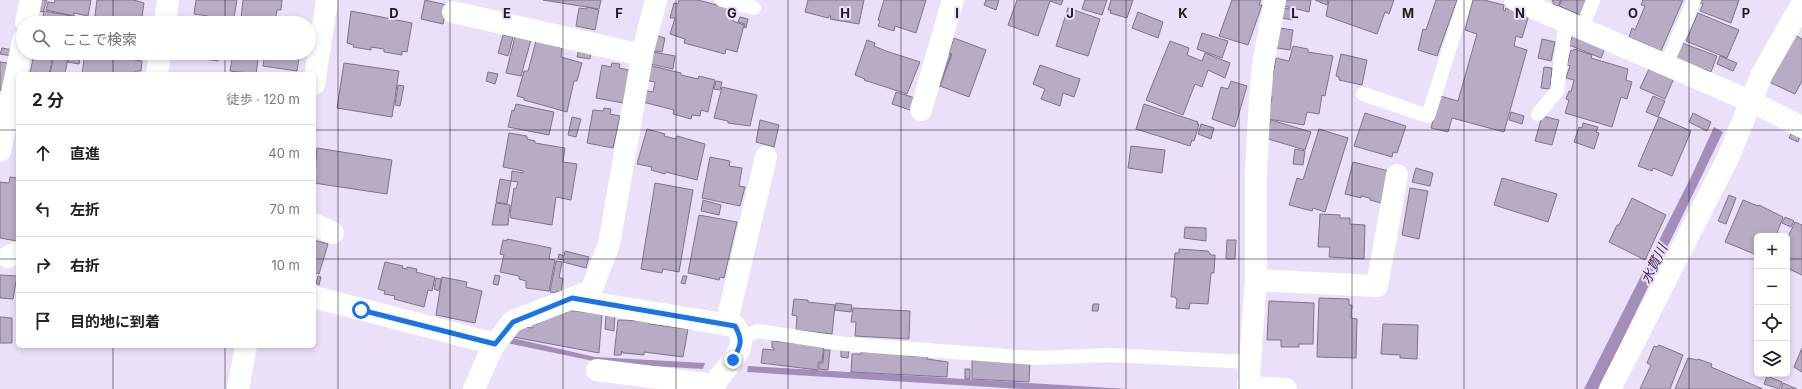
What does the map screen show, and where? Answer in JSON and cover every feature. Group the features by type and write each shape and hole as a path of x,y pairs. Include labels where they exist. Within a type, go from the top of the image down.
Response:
{"street":[{"path":"28,16 31,0"},
{"path":"166,16 168,0"},
{"path":"316,72 327,0"},
{"path":"474,389 495,344 513,322 591,291 609,244 642,55 656,0"},
{"path":"921,110 953,0"},
{"path":"1276,0 1263,65 1260,99 1256,170 1256,280 1248,388 1286,389"},
{"path":"1515,0 1574,24 1750,102 1802,127"},
{"path":"1610,389 1728,158 1762,74 1802,4"},
{"path":"453,12 642,55"},
{"path":"16,72 19,60"},
{"path":"157,72 159,60"},
{"path":"0,151 16,74"},
{"path":"597,370 638,382 715,385 719,376 733,360 740,346 734,331 766,157"},
{"path":"1256,280 1377,286 1397,175"},
{"path":"316,298 495,344"},
{"path":"572,298 734,331"},
{"path":"238,389 246,348"}],"lane":[{"path":"722,0 754,8"},
{"path":"1363,94 1428,116 1465,0"},
{"path":"1538,114 1557,91 1574,24 1593,0"},
{"path":"1666,65 1694,0"},
{"path":"734,331 758,332 845,344 1035,358 1109,355 1250,362"}],"water":[{"name":"水貫川","path":"1714,127 1723,132 1605,376 1598,389 1584,389 1691,177"},
{"path":"508,337 595,357 705,363 703,369 603,363 507,343"},
{"path":"748,366 1128,389 1024,389 747,372"}],"building":[{"path":"40,0 47,0 43,12 38,11"},
{"path":"55,0 91,0 88,16 74,13 74,16 46,10 48,2 54,3"},
{"path":"97,0 134,0 144,3 142,16 95,16"},
{"path":"196,0 237,0 234,16 208,16 194,14"},
{"path":"243,0 282,0 281,10 277,10 276,16 241,16"},
{"path":"425,0 447,5 443,24 421,19"},
{"path":"543,0 601,0 599,9"},
{"path":"679,0 698,0 736,10 733,21 744,25 737,52 726,49 725,54 684,43 685,39 670,34 675,18 670,18 674,3 678,4"},
{"path":"808,0 864,0 859,24 830,19 831,16 828,18 805,12"},
{"path":"884,0 926,0 916,33 895,26 894,31 878,26 880,21 878,20"},
{"path":"986,0 999,0 996,10 984,5"},
{"path":"1017,0 1063,0 1061,5 1050,1 1038,36 1008,25"},
{"path":"1085,0 1107,0 1102,15 1082,9"},
{"path":"1111,0 1133,0 1127,18 1110,13 1111,10 1108,10"},
{"path":"1232,0 1261,0 1259,5 1262,5 1248,45 1219,36"},
{"path":"1286,0 1311,0 1309,12 1284,6"},
{"path":"1315,0 1328,0 1327,5"},
{"path":"1329,0 1394,0 1389,14 1385,12 1377,34 1326,16"},
{"path":"1436,0 1457,0 1437,56 1418,50 1423,29 1426,30"},
{"path":"1473,0 1484,0 1504,5 1503,10 1505,11 1506,8 1529,15 1522,38 1516,36 1514,46 1527,50 1504,132 1452,118 1448,132 1431,128 1440,96 1458,101 1477,34 1465,30"},
{"path":"1552,0 1561,0 1558,6 1554,5"},
{"path":"1562,0 1586,0 1580,15 1559,6"},
{"path":"1643,0 1683,0 1661,51 1629,37 1632,28 1635,30 1645,6 1641,5"},
{"path":"1702,0 1739,0 1731,23 1700,11 1703,4 1700,3"},
{"path":"587,7 599,10 595,30 576,26 579,8 587,9"},
{"path":"1068,8 1100,19 1088,56 1056,46"},
{"path":"1284,8 1295,10 1293,20 1282,18"},
{"path":"44,11 72,16 43,16"},
{"path":"351,11 412,23 407,52 402,51 402,55 384,52 384,49 371,47 371,50 353,47 354,45 347,43"},
{"path":"1138,12 1163,22 1158,38 1132,28"},
{"path":"1698,13 1739,30 1727,58 1686,41"},
{"path":"740,17 748,19 746,28 744,27 745,24 738,22"},
{"path":"1280,28 1293,30 1290,50 1277,48"},
{"path":"1202,33 1228,41 1222,58 1197,49"},
{"path":"1793,34 1802,39 1802,81 1795,94 1767,81"},
{"path":"503,35 513,37 508,56 498,53"},
{"path":"655,35 665,38 662,52 653,51"},
{"path":"1573,35 1605,48 1601,58 1569,45"},
{"path":"515,36 531,40 521,76 506,73"},
{"path":"954,38 986,50 969,97 940,86 952,54 949,53"},
{"path":"1542,39 1555,42 1551,61 1538,58"},
{"path":"867,40 875,43 874,46 886,51 920,62 907,94 864,80 865,79 855,75"},
{"path":"536,41 562,48 561,57 582,63 577,81 574,81 567,112 524,100 524,98 517,96 524,71 528,71"},
{"path":"1170,41 1189,48 1187,55 1202,61 1205,53 1230,63 1225,78 1208,70 1202,87 1195,84 1183,115 1146,100"},
{"path":"1682,43 1717,56 1711,72 1676,59"},
{"path":"1293,46 1308,49 1308,52 1333,56 1325,96 1322,95 1319,114 1307,112 1304,125 1268,119 1272,97 1269,97 1276,58 1289,61"},
{"path":"2,48 13,50 12,56 0,54"},
{"path":"579,49 591,52 590,59 577,57"},
{"path":"1574,49 1592,55 1591,58 1628,69 1626,80 1632,82 1627,99 1621,97 1612,127 1565,113 1569,100 1566,99 1569,91 1571,92 1574,80 1566,78 1570,66 1567,65 1571,50 1573,51"},
{"path":"653,52 675,56 673,69 650,64"},
{"path":"946,53 951,54 939,87"},
{"path":"1341,54 1367,60 1362,85 1339,80 1339,77 1336,76"},
{"path":"1720,56 1737,63 1733,71 1717,64"},
{"path":"33,60 52,60 49,72 30,72"},
{"path":"53,60 68,60 65,72 50,72"},
{"path":"68,60 80,60 79,64 68,62"},
{"path":"84,60 142,61 141,71 136,72 82,72"},
{"path":"232,60 258,60 256,72 230,71"},
{"path":"264,60 299,60 297,71 263,66"},
{"path":"0,62 8,63 3,91 0,90"},
{"path":"344,63 399,71 392,117 337,108"},
{"path":"612,63 620,64 619,68 629,70 623,103 596,98 602,65 611,67"},
{"path":"648,65 698,79 699,76 715,80 708,112 701,110 700,116 692,115 691,119 673,114 674,110 643,102 647,91 653,92 655,82 645,80"},
{"path":"1040,65 1080,79 1074,97 1063,93 1060,106 1041,99 1045,89 1033,84"},
{"path":"1544,67 1552,68 1550,89 1541,88"},
{"path":"1649,69 1674,78 1665,99 1640,88"},
{"path":"488,72 498,74 495,84 486,81"},
{"path":"716,81 722,82 720,90 714,89"},
{"path":"1231,81 1247,86 1235,127 1212,119 1221,87 1228,89"},
{"path":"398,85 404,86 400,106 395,105"},
{"path":"722,87 757,95 750,126 728,123 728,121 714,118"},
{"path":"896,92 915,98 910,110 892,104"},
{"path":"1653,96 1665,101 1658,117 1646,112"},
{"path":"516,104 554,112 549,135 508,127 512,110 514,111"},
{"path":"1144,104 1198,122 1197,124 1199,124 1194,141 1192,140 1190,146 1136,129"},
{"path":"604,108 611,109 610,114 620,116 613,148 587,143 593,110 603,111"},
{"path":"1511,112 1524,116 1522,124 1509,120"},
{"path":"1365,113 1406,126 1397,153 1393,152 1392,157 1354,146"},
{"path":"1693,113 1711,122 1707,131 1689,122"},
{"path":"1542,116 1559,120 1552,145 1535,141"},
{"path":"572,117 581,119 576,137 568,135"},
{"path":"1659,117 1691,131 1672,176 1653,168 1652,171 1638,166"},
{"path":"760,120 779,125 774,147 756,142"},
{"path":"1271,120 1311,132 1305,150 1265,138"},
{"path":"1583,123 1598,127 1596,132 1599,133 1594,149 1574,142 1579,127 1582,128"},
{"path":"1201,124 1214,128 1211,139 1198,134"},
{"path":"647,129 665,134 664,136 676,139 677,136 705,144 697,180 666,172 665,174 651,170 652,167 637,164"},
{"path":"1319,129 1348,138 1325,212 1313,208 1312,211 1289,205 1297,178 1303,180"},
{"path":"1792,132 1800,136 1798,142 1789,138"},
{"path":"509,133 527,136 527,139 535,141 535,143 565,148 563,162 577,164 571,200 556,197 552,225 511,218 510,214 514,188 516,189 518,182 511,181 512,171 523,173 523,171 503,167"},
{"path":"1131,146 1165,150 1162,173 1128,168"},
{"path":"317,148 392,160 387,194 316,183"},
{"path":"1295,149 1305,151 1303,165 1293,164"},
{"path":"710,157 730,161 729,166 742,168 739,186 745,187 740,206 702,198"},
{"path":"1353,162 1389,171 1381,203 1370,200 1370,198 1361,196 1361,198 1345,194"},
{"path":"1416,168 1433,173 1430,186 1412,182"},
{"path":"10,177 16,178 16,241 0,238 0,182 9,183"},
{"path":"1502,178 1557,194 1548,222 1494,205"},
{"path":"500,179 511,181 507,204 496,202"},
{"path":"655,183 693,190 679,272 663,269 662,273 641,269"},
{"path":"1410,188 1428,191 1419,239 1402,235"},
{"path":"1729,195 1736,198 1726,224 1718,221"},
{"path":"1632,198 1666,215 1645,260 1609,242"},
{"path":"703,200 721,205 719,215 701,211"},
{"path":"1743,200 1758,206 1759,205 1783,217 1777,233 1754,233 1754,254 1725,242"},
{"path":"496,203 510,205 508,225 492,225"},
{"path":"1320,214 1340,215 1340,218 1350,218 1350,224 1365,225 1364,259 1329,257 1330,247 1318,247"},
{"path":"699,215 737,222 724,278 720,277 719,280 688,273"},
{"path":"1785,217 1794,221 1791,227 1782,223"},
{"path":"1795,222 1802,225 1802,275 1790,269 1790,233"},
{"path":"1185,227 1206,228 1206,241 1184,238"},
{"path":"507,239 551,248 549,259 555,260 549,291 526,288 526,281 519,279 519,276 500,272 504,255 500,254 503,240 507,241"},
{"path":"1227,240 1236,240 1235,259 1226,259"},
{"path":"316,241 328,244 319,274 316,273"},
{"path":"1179,249 1208,251 1211,255 1215,255 1214,273 1211,273 1208,304 1190,303 1189,309 1176,308 1177,300 1175,297 1171,297 1175,253 1179,253"},
{"path":"565,251 589,257 586,268 563,262 564,260 558,259 559,254 564,256"},
{"path":"556,261 562,262 559,278 563,278 561,292 557,291 556,293 550,292"},
{"path":"385,262 403,266 402,268 407,269 407,267 417,269 416,272 435,277 432,291 428,290 424,307 394,299 395,296 384,294 385,291 378,289"},
{"path":"0,275 16,276 13,299 0,298"},
{"path":"495,275 500,276 498,285 493,284"},
{"path":"318,276 321,277 319,285 316,283"},
{"path":"683,276 687,276 685,284 681,283"},
{"path":"442,277 467,282 466,287 482,291 475,323 436,315"},
{"path":"436,278 441,279 439,291 434,289"},
{"path":"1319,298 1349,299 1349,305 1352,305 1351,318 1357,319 1356,358 1317,357"},
{"path":"794,299 835,305 832,334 796,330 797,316 792,315"},
{"path":"1269,301 1314,303 1313,344 1299,344 1299,347 1281,347 1281,340 1267,340"},
{"path":"836,303 852,305 851,312 835,310"},
{"path":"1093,304 1099,304 1098,311 1092,311"},
{"path":"853,308 910,311 909,339 855,336 856,322 851,322"},
{"path":"566,310 602,314 599,353 513,337 522,327 533,328 533,324 538,324 538,319 556,311 566,313"},
{"path":"606,314 615,315 614,331 605,329"},
{"path":"0,317 12,318 12,343 0,343"},
{"path":"618,320 650,321 649,324 688,329 683,357 644,352 644,355 623,353 622,351 621,355 614,355"},
{"path":"1383,324 1418,325 1417,359 1400,358 1400,355 1381,354"},
{"path":"772,341 824,346 822,362 818,362 818,370 761,363 763,349 774,350 774,348 772,348"},
{"path":"1659,345 1683,355 1670,389 1640,389 1651,365 1647,363 1654,346 1657,347"},
{"path":"1802,348 1802,372 1794,367"},
{"path":"841,349 849,349 848,358 841,357"},
{"path":"824,350 830,350 828,370 819,369 819,363 823,363"},
{"path":"861,352 909,354 909,356 927,355 927,359 948,362 947,377 851,372 852,354 861,354"},
{"path":"1688,358 1698,359 1712,364 1711,367 1763,389 1675,389"},
{"path":"972,360 1030,362 1029,382 972,379"},
{"path":"965,369 970,369 970,379 965,379"},
{"path":"1767,377 1782,382 1779,389 1764,384"},
{"path":"1783,383 1797,389 1781,389"}],"route":[{"path":"361,310 495,344 513,322 572,298 735,326 742,337 740,346 733,360"}]}
